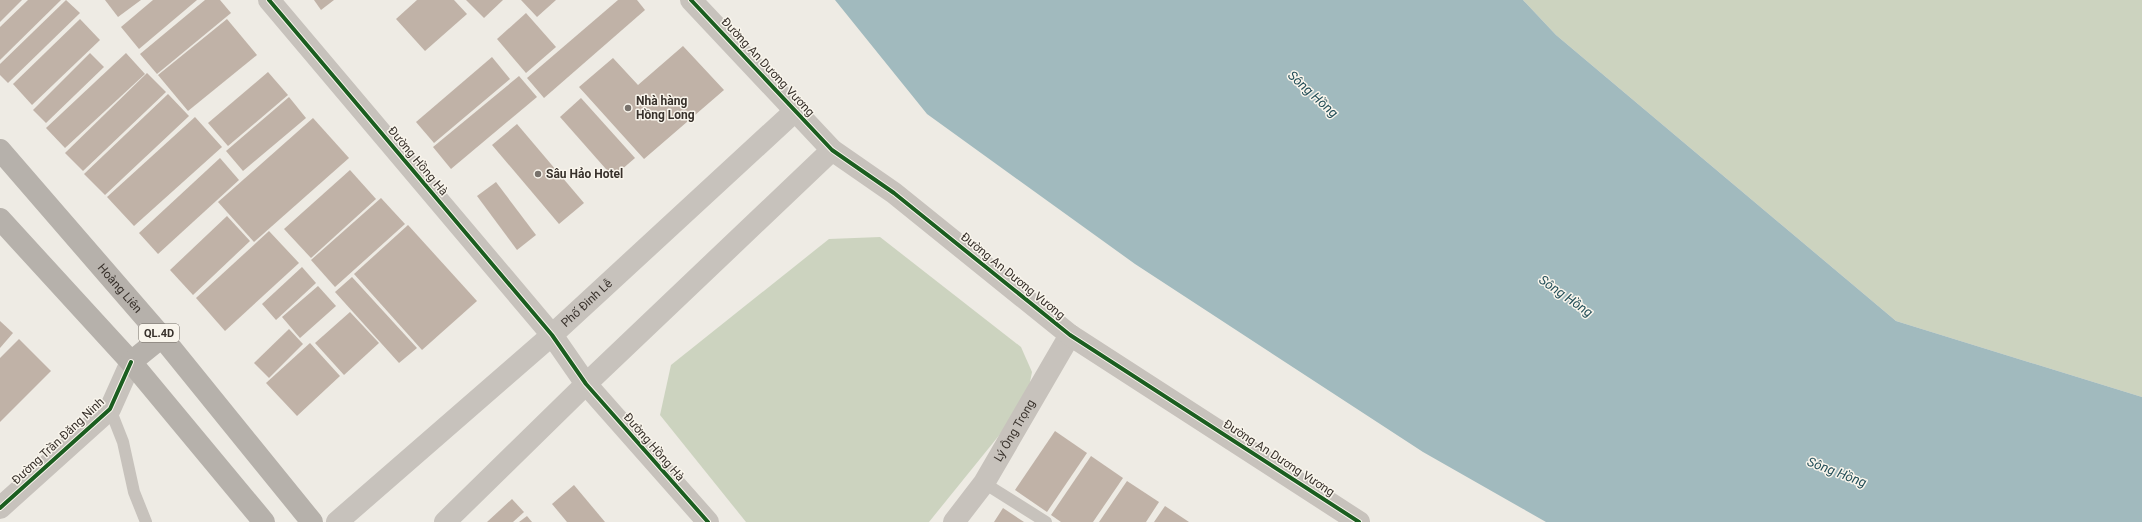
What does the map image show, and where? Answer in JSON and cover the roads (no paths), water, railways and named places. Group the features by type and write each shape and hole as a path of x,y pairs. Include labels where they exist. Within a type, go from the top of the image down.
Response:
{"main road":[{"name":"Hoàng Liên","path":"0,150 162,337 312,522"},
{"path":"0,219 131,362 264,522"},
{"path":"131,362 162,337"}],"street":[{"name":"Đường Hồng Hà","path":"270,0 552,335 586,384 708,522"},
{"name":"Đường An Dương Vương","path":"691,0 832,150 894,193 1070,335 1359,522"},
{"name":"Phố Đinh Lễ","path":"337,522 552,335 795,110"},
{"path":"445,522 586,384 832,150"},
{"name":"Lý Ông Trọng","path":"954,522 984,483 1070,335"},
{"name":"Đường Trần Đăng Ninh","path":"0,508 110,409 131,362"}],"lane":[{"path":"110,409 123,442 134,492 146,522"},
{"path":"984,483 1046,522"}],"water":[{"name":"Sông Hồng","path":"835,0 1523,0 1556,35 1896,321 2142,397 2142,522 1546,522 1423,452 1135,264 927,114"}],"place":[{"name":"Nhà hàng Hồng Long","path":"628,108"},
{"name":"Sâu Hảo Hotel","path":"538,174"}]}
